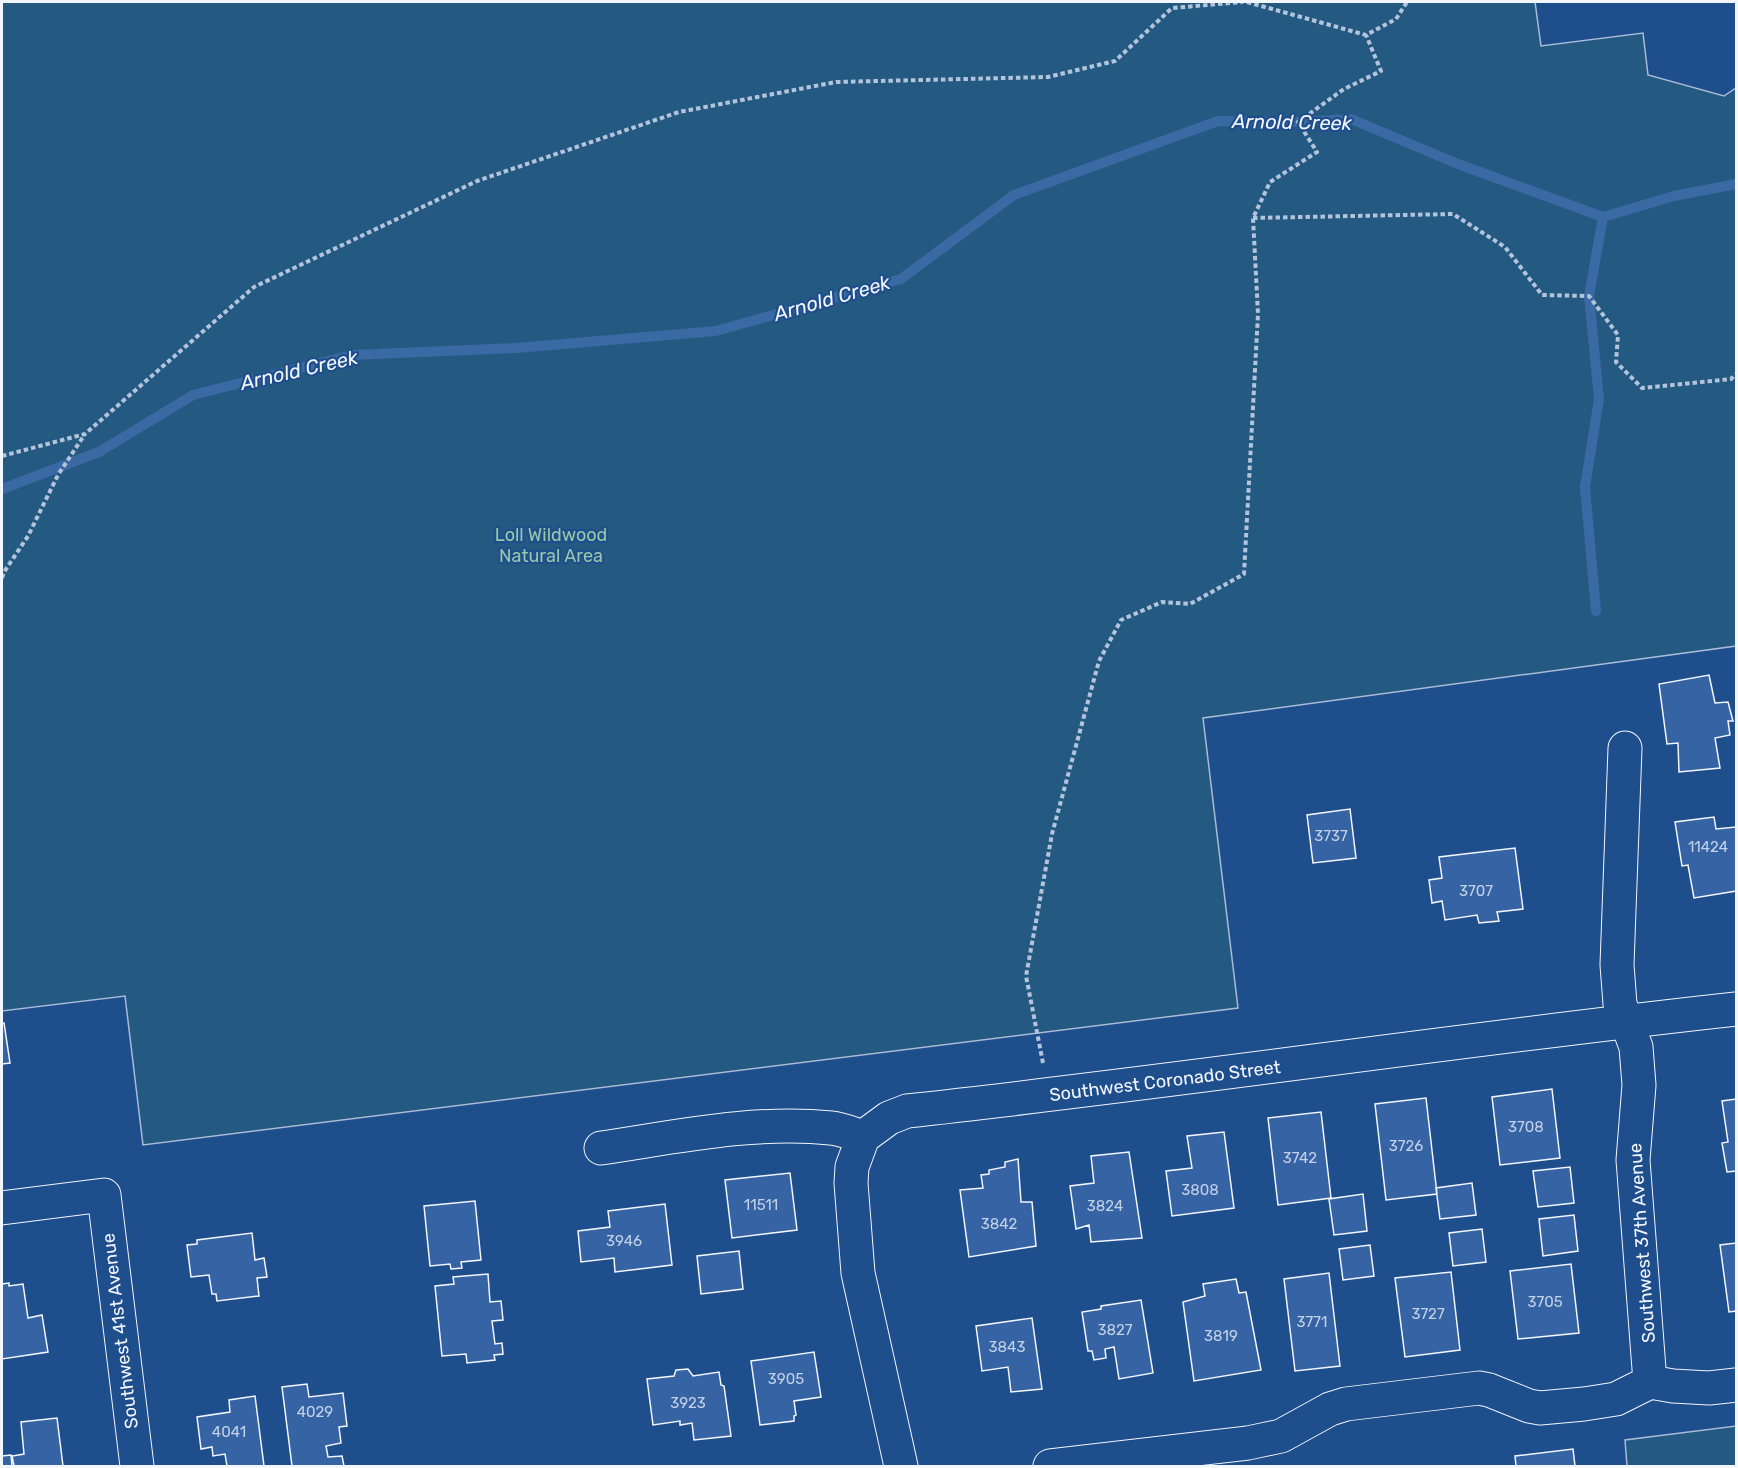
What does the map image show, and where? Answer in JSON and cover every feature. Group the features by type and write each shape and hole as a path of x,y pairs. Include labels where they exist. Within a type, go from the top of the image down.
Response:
{"street":[{"name":"Southwest 37th Avenue","path":"1625,748 1617,965 1620,1004 1636,1047 1639,1085 1633,1160 1650,1382"},
{"name":"Southwest Coronado Street","path":"863,1137 889,1118 907,1111 1049,1096 1625,1021 1737,1009"},
{"path":"601,1148 716,1131 777,1127 833,1128 863,1137 852,1167 851,1183 858,1273 900,1467"},
{"name":"Southwest 41st Avenue","path":"2,1208 104,1196 137,1467"},
{"path":"1050,1467 1248,1443 1281,1436 1330,1409 1346,1404 1479,1388 1528,1406 1540,1408 1616,1399 1650,1382 1709,1388 1737,1385"}],"path":[{"path":"2,578 28,536 58,475 86,434 254,286 477,181 680,112 836,82 1048,78 1115,62 1172,8 1245,2 1366,34 1396,19 1407,2"},
{"path":"1049,1096 1026,976 1052,834 1100,661 1121,620 1161,602 1190,604 1244,574 1258,314 1253,218 1270,182 1317,152 1298,122 1344,89 1381,71 1366,34"},
{"path":"1253,218 1453,214 1505,247 1542,295 1589,296 1618,335 1616,362 1642,388 1731,379 1737,374"},
{"path":"2,456 86,434"}],"green space":[{"name":"Loll Wildwood Natural Area","path":"2,2 1535,2 1541,46 1643,33 1648,75 1724,96 1736,88 1736,646 1203,718 1238,1008 143,1145 125,996 2,1011"},
{"path":"1736,1426 1736,1466 1627,1466 1625,1440"}],"building":[{"path":"1709,675 1715,703 1728,702 1733,721 1728,721 1730,735 1715,738 1720,768 1679,772 1678,743 1667,744 1659,684"},
{"path":"1350,809 1356,858 1313,863 1307,815"},
{"path":"1714,817 1716,829 1736,827 1736,891 1694,898 1688,865 1682,866 1675,822"},
{"path":"1515,848 1523,909 1497,912 1499,921 1479,923 1477,915 1445,920 1442,901 1432,903 1429,880 1442,878 1439,857"},
{"path":"2,1023 4,1023 10,1063 2,1064"},
{"path":"1552,1089 1560,1158 1500,1165 1492,1097"},
{"path":"1426,1098 1437,1194 1386,1200 1375,1104"},
{"path":"1736,1099 1736,1171 1727,1172 1722,1143 1728,1142 1722,1101"},
{"path":"1321,1112 1331,1198 1278,1205 1268,1118"},
{"path":"1224,1132 1234,1208 1172,1216 1166,1171 1192,1168 1187,1136"},
{"path":"1129,1152 1142,1238 1091,1242 1089,1225 1076,1229 1070,1186 1094,1183 1091,1156"},
{"path":"1018,1159 1021,1202 1032,1202 1036,1246 969,1257 960,1190 983,1188 981,1175 989,1174 989,1170 1005,1167 1005,1162"},
{"path":"1570,1167 1574,1203 1538,1207 1533,1171"},
{"path":"790,1173 797,1230 732,1238 725,1180"},
{"path":"1472,1183 1476,1215 1440,1219 1436,1188"},
{"path":"1363,1194 1367,1231 1334,1235 1329,1199"},
{"path":"475,1201 481,1260 461,1262 462,1268 451,1269 450,1264 430,1266 424,1206"},
{"path":"665,1204 672,1265 615,1272 614,1258 581,1262 578,1231 610,1227 608,1211"},
{"path":"1574,1215 1578,1251 1543,1256 1539,1219"},
{"path":"1482,1229 1486,1262 1453,1266 1449,1233"},
{"path":"252,1233 255,1260 264,1258 267,1277 257,1278 259,1296 217,1301 216,1294 212,1294 209,1275 191,1277 187,1245 197,1244 197,1240"},
{"path":"1736,1243 1736,1311 1729,1312 1720,1245"},
{"path":"1370,1245 1374,1276 1343,1280 1339,1249"},
{"path":"739,1251 743,1289 701,1294 697,1256"},
{"path":"1571,1264 1579,1333 1518,1339 1510,1271"},
{"path":"1451,1272 1460,1350 1405,1357 1395,1278"},
{"path":"1329,1273 1340,1366 1295,1371 1284,1279"},
{"path":"488,1274 490,1302 501,1301 503,1320 492,1321 495,1344 502,1343 503,1354 494,1355 495,1360 467,1363 466,1354 442,1356 435,1286 454,1284 453,1277"},
{"path":"1236,1279 1239,1293 1246,1292 1261,1370 1194,1381 1183,1302 1205,1296 1203,1284"},
{"path":"9,1283 9,1286 23,1284 28,1318 42,1315 48,1352 2,1359 2,1284"},
{"path":"1141,1300 1153,1373 1119,1379 1114,1347 1105,1349 1106,1358 1094,1360 1092,1351 1088,1351 1082,1312 1101,1309 1101,1306"},
{"path":"1032,1318 1042,1389 1011,1392 1008,1367 982,1371 976,1326"},
{"path":"814,1352 821,1397 794,1401 796,1415 794,1421 760,1425 751,1361"},
{"path":"688,1369 693,1376 719,1372 721,1385 724,1386 731,1436 694,1440 692,1423 680,1425 680,1421 653,1425 647,1379 674,1376 676,1370"},
{"path":"307,1384 309,1397 343,1393 347,1426 339,1427 341,1443 326,1446 328,1457 342,1456 344,1466 292,1466 282,1387"},
{"path":"255,1396 264,1466 227,1466 225,1454 213,1456 212,1447 201,1449 197,1417 230,1412 229,1400"},
{"path":"57,1418 63,1466 14,1466 12,1456 24,1454 21,1422"},
{"path":"1573,1449 1575,1466 1516,1466 1515,1456"},
{"path":"11,1455 12,1466 2,1466 2,1456"}],"waterway":[{"name":"Arnold Creek","path":"2,489 99,452 193,395 352,355 516,348 716,331 901,279 1014,195 1218,121 1298,122 1351,119 1458,164 1603,217 1674,196 1736,184"},
{"path":"1596,611 1585,487 1599,399 1589,296 1603,217"}]}
